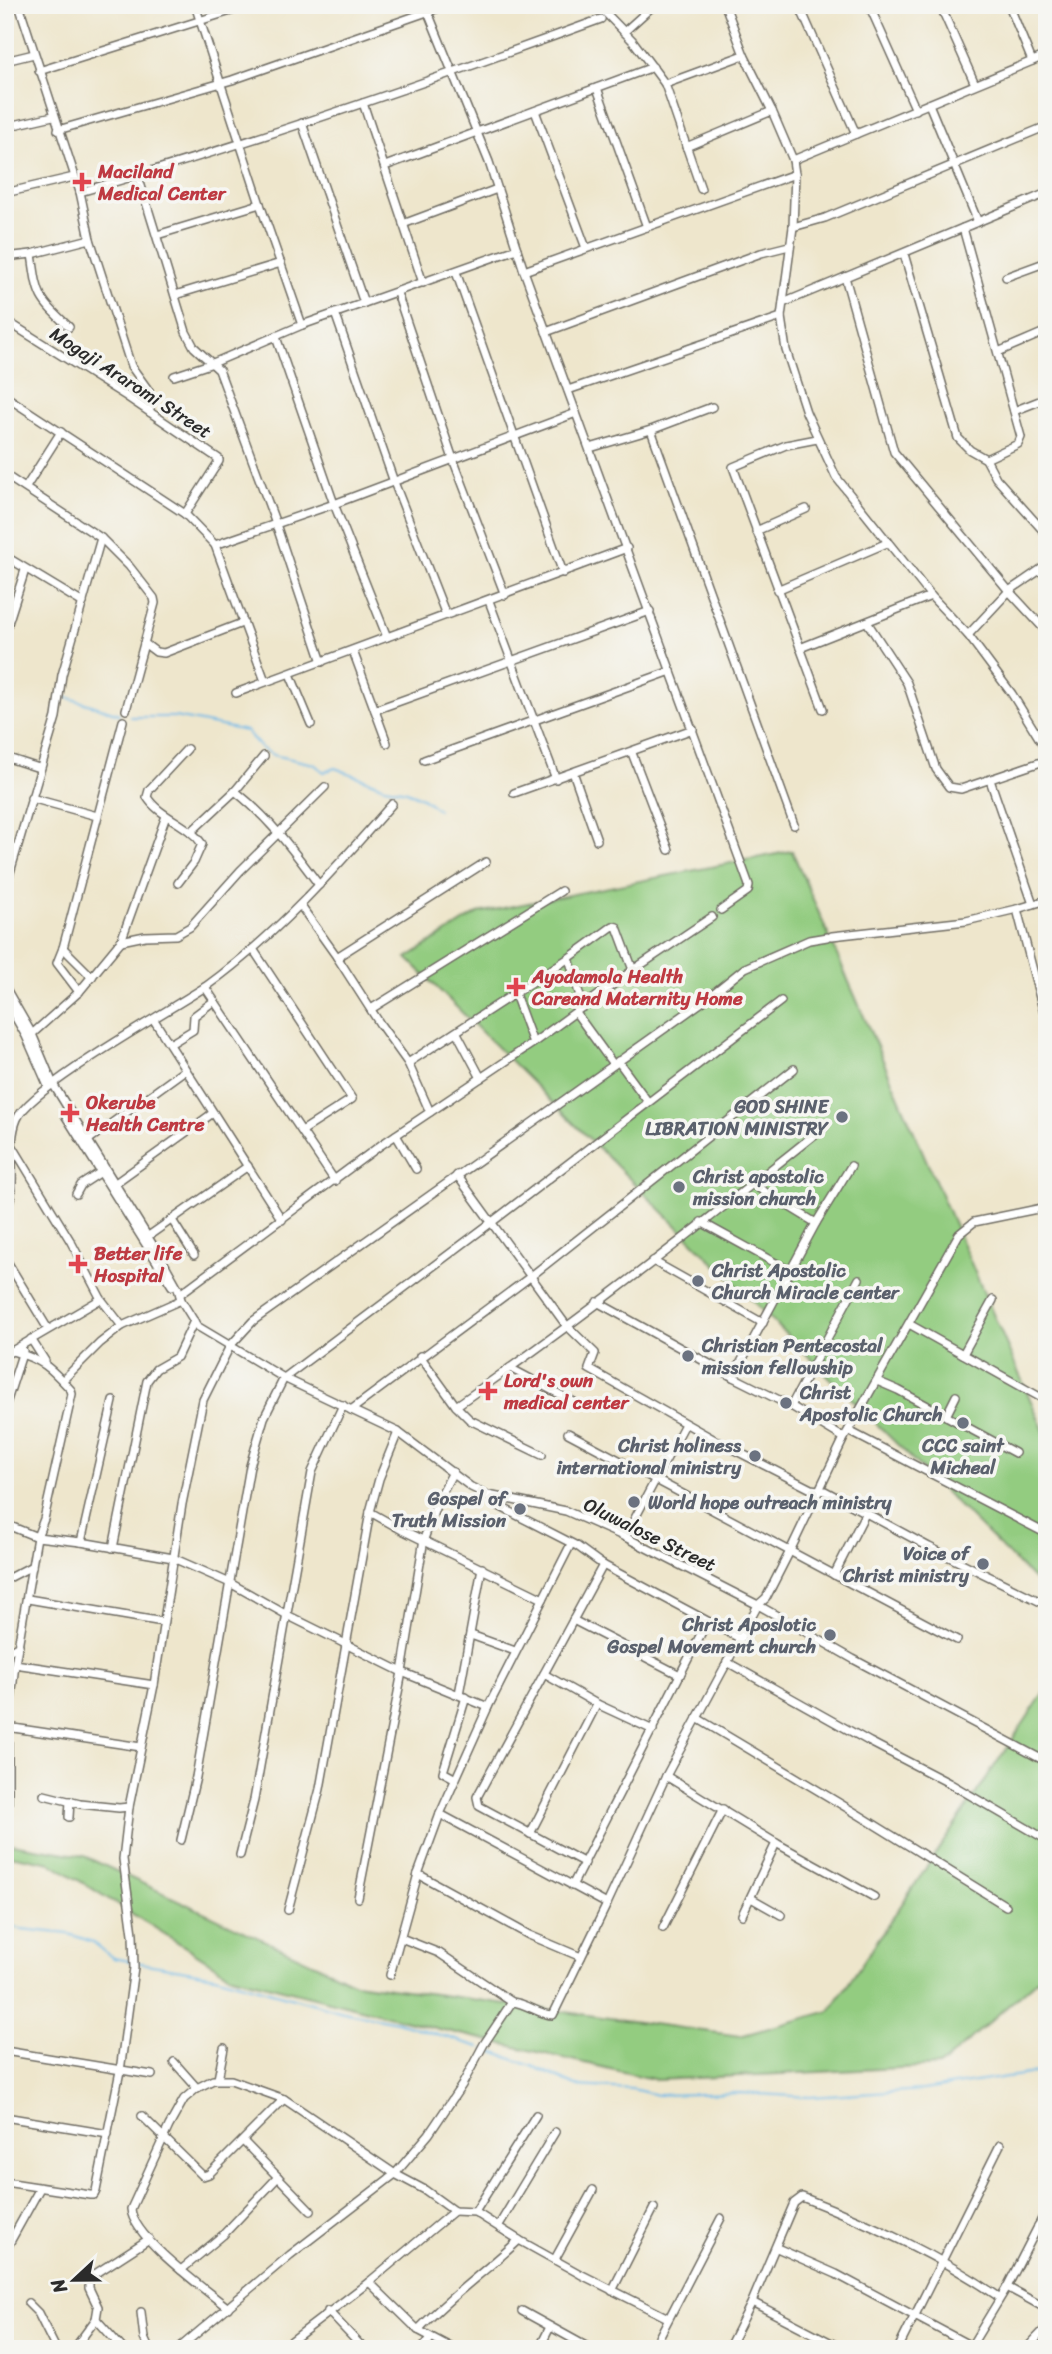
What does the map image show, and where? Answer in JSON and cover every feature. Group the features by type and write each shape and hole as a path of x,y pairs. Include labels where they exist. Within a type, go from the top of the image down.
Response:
{"street":[{"path":"195,5 302,325"},
{"path":"39,71 250,5"},
{"path":"58,130 221,83 427,9 447,5"},
{"path":"598,5 653,66 665,84 701,189"},
{"path":"624,32 654,5"},
{"path":"725,5 744,55 793,160 793,227 781,317 786,350 817,439 836,477 931,596 968,635 1045,742 1047,751"},
{"path":"799,5 856,134"},
{"path":"869,5 916,110"},
{"path":"940,5 975,84"},
{"path":"1009,5 1032,61"},
{"path":"22,6 39,71 80,192 90,239 131,366 149,391 150,412"},
{"path":"427,9 477,132 546,332 749,885 748,891 720,910"},
{"path":"80,192 138,176 363,103 601,19"},
{"path":"5,61 34,54"},
{"path":"665,84 744,55"},
{"path":"793,160 1047,55"},
{"path":"385,166 653,66"},
{"path":"597,89 647,227"},
{"path":"363,103 423,283"},
{"path":"929,104 978,222"},
{"path":"535,111 586,248"},
{"path":"686,147 772,111"},
{"path":"5,127 53,116"},
{"path":"302,123 364,303"},
{"path":"793,227 825,218 1047,126"},
{"path":"524,271 795,174"},
{"path":"138,176 186,332 194,347 197,367"},
{"path":"5,192 74,177"},
{"path":"403,224 497,189"},
{"path":"783,303 1047,193"},
{"path":"157,235 260,204"},
{"path":"963,228 1020,441 986,458"},
{"path":"5,257 32,254 90,239"},
{"path":"546,332 761,253 789,246"},
{"path":"174,376 213,363 302,325 517,249"},
{"path":"32,254 40,297 69,327"},
{"path":"904,254 958,438 970,450 986,458 996,478 1047,535"},
{"path":"1006,277 1047,262"},
{"path":"175,295 281,263"},
{"path":"456,272 562,573"},
{"path":"845,277 894,452 1009,591 1047,632"},
{"path":"397,293 453,459 505,595"},
{"path":"335,313 394,482 446,615"},
{"path":"568,390 781,317"},
{"name":"Mogaji Araromi Street","path":"5,320 219,459 185,514"},
{"path":"998,352 1047,331"},
{"path":"276,337 334,504 387,637"},
{"path":"194,347 219,370 276,524 322,662"},
{"path":"5,396 185,514 215,545 265,681"},
{"path":"1014,411 1047,398"},
{"path":"590,448 712,407"},
{"path":"215,545 334,504 576,413"},
{"path":"651,429 794,825"},
{"path":"26,487 61,432"},
{"path":"817,439 786,445 733,467 823,709"},
{"path":"5,475 102,538 129,566 155,601 125,710"},
{"path":"755,531 806,509"},
{"path":"5,889 8,864 56,716 62,675 102,538"},
{"path":"777,590 887,543"},
{"path":"236,693 626,548"},
{"path":"5,556 83,603"},
{"path":"968,635 1009,591 1047,565"},
{"path":"5,633 26,570"},
{"path":"800,648 931,596"},
{"path":"489,601 556,779"},
{"path":"375,710 650,611"},
{"path":"867,622 908,683 936,769 943,781 954,789 990,780 1047,760"},
{"path":"144,643 156,652 164,653 242,623"},
{"path":"354,651 387,743"},
{"path":"424,760 671,671"},
{"path":"290,674 311,724"},
{"path":"79,992 57,966 122,721"},
{"path":"514,793 693,729"},
{"path":"178,883 194,862 202,847 201,842 147,799 149,790 187,749"},
{"path":"632,753 669,850"},
{"path":"191,832 235,791 264,756"},
{"path":"5,757 39,768"},
{"path":"573,772 597,839"},
{"path":"990,780 1033,904"},
{"path":"121,941 145,936 176,935 190,928 240,871 325,787"},
{"path":"235,791 279,832 319,885"},
{"path":"31,798 97,816"},
{"path":"5,1213 10,1202 8,1161 13,1129 20,1113 51,1086 205,987 253,949 300,905 392,803"},
{"path":"32,1034 79,992 121,941 166,816"},
{"path":"337,957 486,862"},
{"path":"371,1009 561,891"},
{"path":"5,2182 94,2195 120,2071 134,1968 133,1934 123,1859 129,1807 154,1685 173,1558 203,1400 230,1346 253,1321 705,1000 745,968 808,940 966,921 1047,900"},
{"path":"300,905 408,1063 430,1112"},
{"path":"1017,909 1047,1025"},
{"path":"63,1380 100,1343 122,1326 180,1297 396,1135 481,1079 712,917"},
{"path":"408,1063 615,926 634,970"},
{"path":"63,947 92,976"},
{"path":"253,949 352,1099 302,1131"},
{"path":"569,958 583,1007"},
{"name":"Oluwalose Street","path":"5,987 32,1034 51,1086 87,1141 102,1171 114,1184 178,1287 180,1297"},
{"path":"205,987 335,1181"},
{"path":"515,994 533,1043"},
{"name":"Oluwalose Street","path":"5,999 51,1086 142,1240 197,1326 285,1378 398,1432 471,1487 488,1495 566,1511 625,1537 758,1605 1045,1761"},
{"path":"170,1044 193,1030 194,1016 214,1001"},
{"path":"181,1840 196,1777 250,1466 264,1418 285,1378 780,1001"},
{"path":"576,1013 649,1102"},
{"path":"154,1020 282,1220"},
{"path":"457,1033 481,1079"},
{"path":"240,1855 254,1800 312,1472 347,1408 530,1278 794,1069"},
{"path":"87,1141 185,1070"},
{"path":"114,1184 214,1113"},
{"path":"456,1406 653,1261 824,1127"},
{"path":"396,1135 416,1168"},
{"path":"12,1145 71,1242 101,1299 122,1326"},
{"path":"733,1377 816,1223 851,1166"},
{"path":"147,1237 248,1167"},
{"path":"76,1194 81,1185 102,1171"},
{"path":"457,1175 566,1325 595,1353 589,1369 685,1424 811,1489 825,1491 929,1547 1047,1605"},
{"path":"752,1184 816,1223"},
{"path":"401,1938 439,1953 512,2002 545,2015 553,2015 666,1776 758,1605 766,1598 844,1438 949,1249 966,1226 974,1222 1047,1207"},
{"path":"172,1220 194,1255"},
{"path":"701,1222 790,1271"},
{"path":"5,1258 48,1329"},
{"path":"653,1261 763,1323"},
{"path":"791,1406 859,1279"},
{"path":"9,1353 101,1299"},
{"path":"962,1354 993,1300"},
{"path":"597,1302 791,1406 844,1438"},
{"path":"113,1548 147,1381 156,1370 177,1357 194,1321"},
{"path":"909,1324 1047,1401"},
{"path":"5,1406 28,1340"},
{"path":"8,1819 7,1727 16,1664 37,1537 44,1519 72,1394 28,1340"},
{"path":"9,1353 22,1354 47,1365"},
{"path":"420,1356 456,1406 470,1420 542,1454"},
{"path":"510,1368 574,1402"},
{"path":"877,1381 1015,1453"},
{"path":"946,1416 956,1396"},
{"path":"81,1542 113,1401"},
{"path":"625,1537 685,1424"},
{"path":"849,1431 1047,1534"},
{"path":"288,1910 320,1789 370,1511 379,1479 398,1432"},
{"path":"568,1433 957,1640"},
{"path":"358,1898 402,1672 424,1539 438,1500 453,1472"},
{"path":"488,1495 497,1505 584,1550 603,1565 741,1639"},
{"path":"370,1511 402,1530 543,1599"},
{"path":"834,1576 866,1512"},
{"path":"5,1524 37,1537 173,1558 230,1583 287,1615 402,1672 488,1707"},
{"path":"390,1975 418,1874 454,1778 515,1651 571,1544"},
{"path":"585,1863 479,1807 477,1797 603,1565"},
{"path":"5,1580 32,1566"},
{"path":"454,1778 443,1772 463,1696 482,1567"},
{"path":"28,1599 163,1622"},
{"path":"573,1620 680,1675"},
{"path":"572,1886 707,1622"},
{"path":"471,1635 515,1651"},
{"path":"5,1653 19,1645"},
{"path":"727,1662 870,1742 950,1783 1047,1840"},
{"path":"16,1664 154,1685"},
{"path":"544,1674 597,1704 653,1730"},
{"path":"530,1834 597,1704"},
{"path":"697,1718 1006,1906"},
{"path":"7,1727 141,1748"},
{"path":"666,1776 776,1843 874,1897"},
{"path":"44,1795 80,1804 129,1807"},
{"path":"69,1817 70,1801"},
{"path":"663,1928 723,1809"},
{"path":"440,1814 607,1904"},
{"path":"742,1915 776,1843"},
{"path":"418,1874 530,1935 581,1956"},
{"path":"751,1898 781,1915"},
{"path":"178,2349 290,2255 395,2174 436,2124 463,2085 484,2044 512,2002"},
{"path":"218,2079 224,2048"},
{"path":"5,2051 152,2075"},
{"path":"174,2062 197,2088"},
{"path":"228,2308 181,2270 149,2239 134,2222 131,2208 184,2099 197,2088 218,2079 246,2084 284,2099 453,2211 475,2212 519,2240 668,2318"},
{"path":"142,2116 203,2176 209,2174 284,2099"},
{"path":"475,2212 536,2115"},
{"path":"5,2117 107,2134"},
{"path":"499,2225 555,2132"},
{"path":"243,2141 311,2211"},
{"path":"898,2349 1000,2145"},
{"path":"181,2270 223,2235 278,2177"},
{"path":"5,2251 40,2188"},
{"path":"555,2259 593,2190"},
{"path":"728,2349 777,2248 794,2203 802,2197 873,2225 973,2278 999,2297"},
{"path":"612,2291 654,2208"},
{"path":"777,2248 837,2271 970,2347 1007,2287 1047,2209"},
{"path":"281,2349 369,2282 453,2211"},
{"path":"653,2349 720,2218"},
{"path":"1038,2226 1047,2232"},
{"path":"74,2349 96,2319 98,2307 89,2288 89,2278 149,2239"},
{"path":"418,2330 443,2303 491,2267 519,2240"},
{"path":"369,2282 418,2330 454,2349"},
{"path":"1007,2287 1047,2309"},
{"path":"752,2302 843,2349"},
{"path":"28,2303 38,2313 56,2349"},
{"path":"328,2311 364,2349"},
{"path":"522,2311 591,2349"},
{"path":"141,2312 144,2338 149,2349"},
{"path":"96,2319 123,2349"},
{"path":"539,2349 550,2327"},
{"path":"1026,2349 1047,2327"},
{"path":"422,2349 431,2338"}],"green space":[{"path":"792,851 1047,1438 1047,1593 407,958 478,913"},
{"path":"1047,1688 1047,1971 940,2066 657,2080 439,2029 232,1976 51,1863 5,1854 5,1843 84,1856 355,1983 740,2036 830,2011"}],"waterway":[{"path":"66,697 119,714"},
{"path":"130,717 175,717 246,731 261,748 273,755 314,764 324,772 335,768 385,787 407,791 438,810"},
{"path":"5,1924 21,1929 69,1934 93,1942 113,1958 130,1961"},
{"path":"135,1962 215,1976 343,2012 397,2022 479,2047"},
{"path":"484,2049 532,2066 576,2086 632,2089 657,2095 741,2093 810,2097 923,2090 1047,2071"}],"place":[{"name":"Maciland Medical Center","path":"82,182"},
{"name":"Ayodamola Health Careand Maternity Home","path":"516,987"},
{"name":"Okerube Health Centre","path":"70,1113"},
{"name":"GOD SHINE LIBRATION MINISTRY","path":"842,1117"},
{"name":"Christ apostolic mission church","path":"679,1187"},
{"name":"Better life Hospital","path":"78,1264"},
{"name":"Christ Apostolic Church Miracle center","path":"698,1281"},
{"name":"Christian Pentecostal mission fellowship","path":"688,1356"},
{"name":"Lord's own medical center","path":"488,1391"},
{"name":"Christ Apostolic Church","path":"786,1403"},
{"name":"CCC saint Micheal","path":"963,1423"},
{"name":"Christ holiness international ministry","path":"755,1456"},
{"name":"World hope outreach ministry","path":"634,1502"},
{"name":"Gospel of Truth Mission","path":"520,1509"},
{"name":"Voice of Christ ministry","path":"983,1564"},
{"name":"Christ Aposlotic Gospel Movement church","path":"830,1635"}]}
